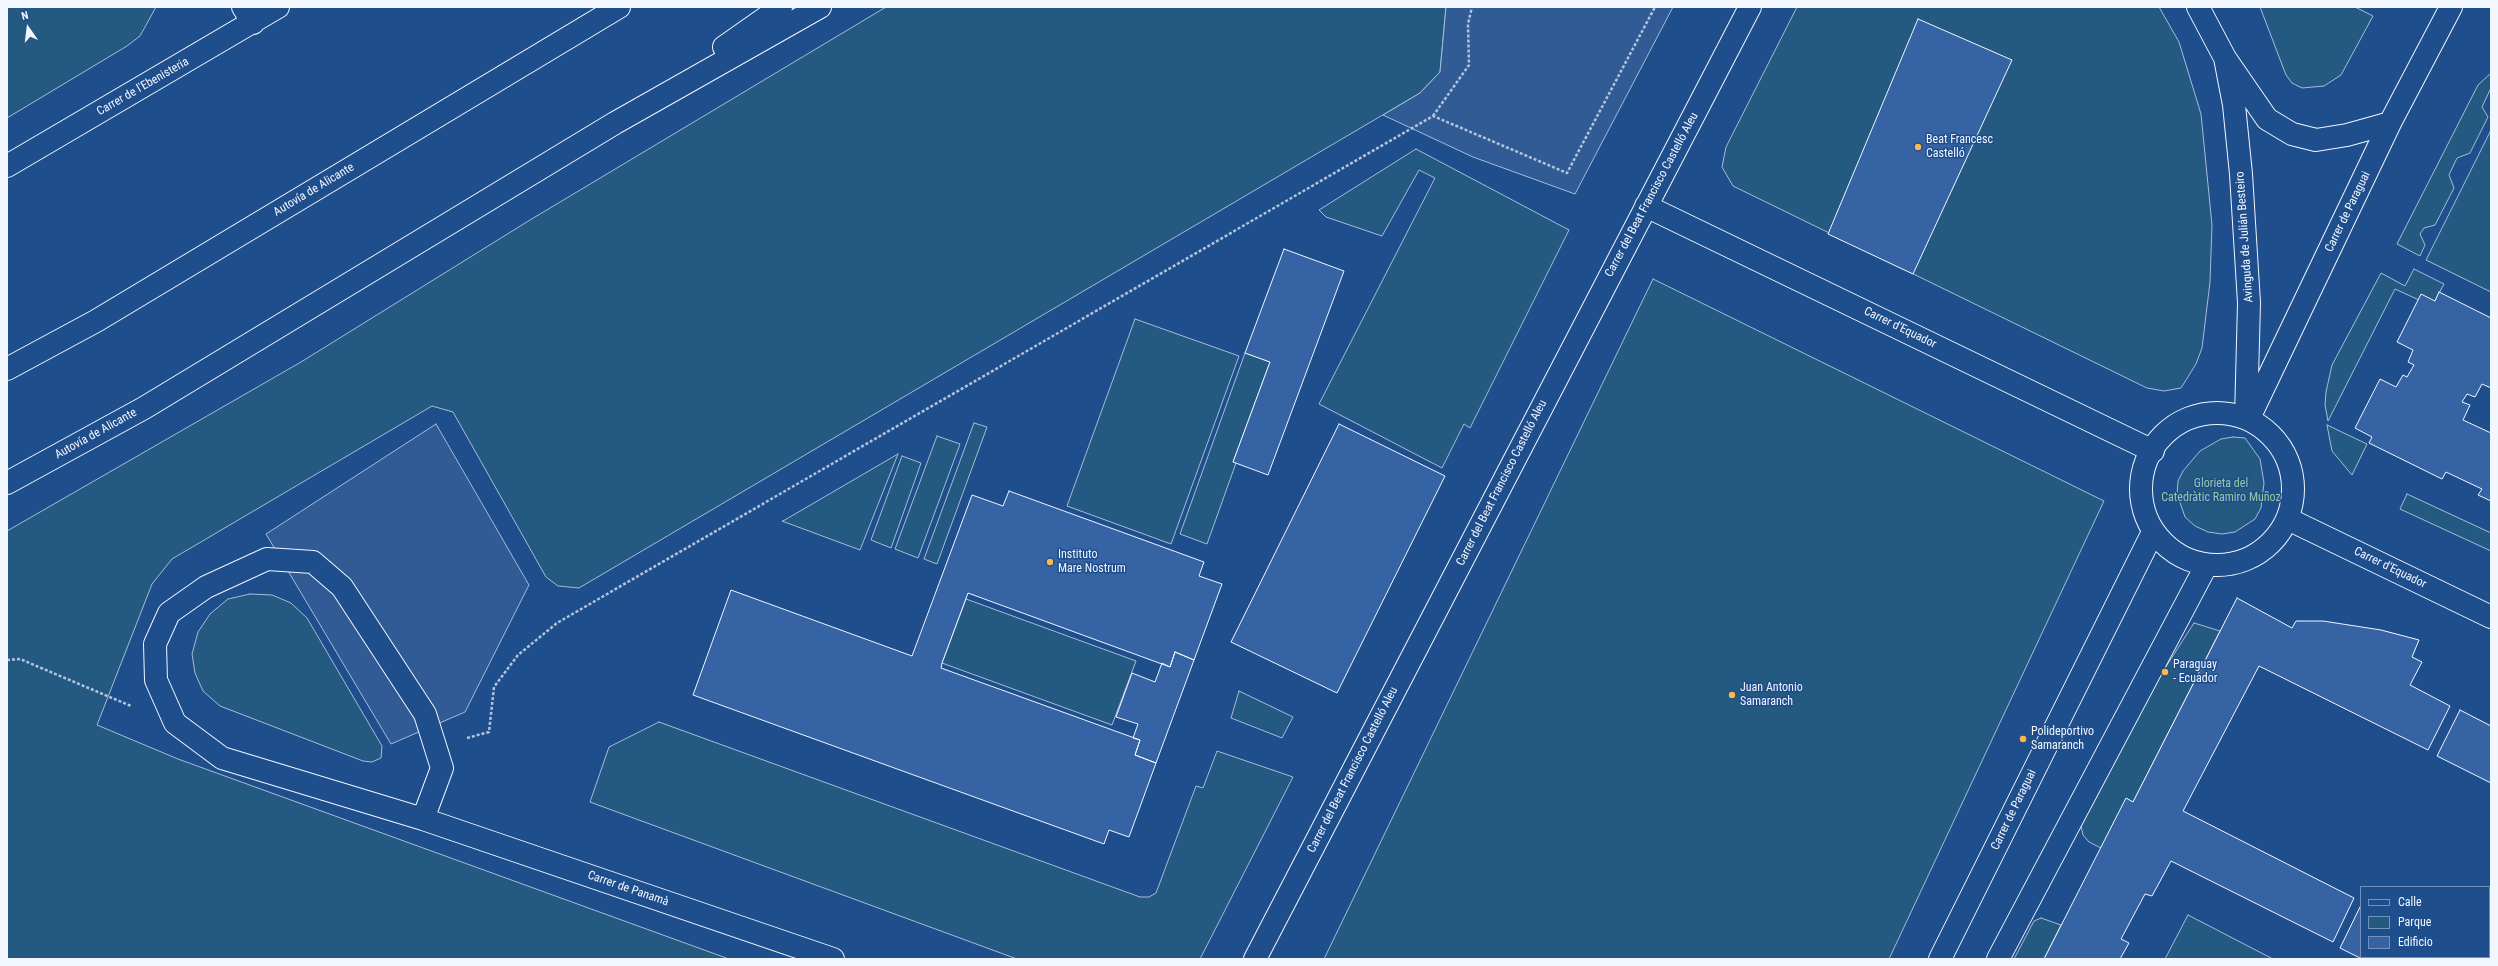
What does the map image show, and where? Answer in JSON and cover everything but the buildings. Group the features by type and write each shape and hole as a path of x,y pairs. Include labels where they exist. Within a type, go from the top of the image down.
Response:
{"main road":[{"name":"Carrer de l'Ebenisteria","path":"7,166 248,15 278,7"},
{"name":"Autovía de Alicante","path":"7,369 96,321 619,7"},
{"path":"615,123 781,7"},
{"path":"615,123 820,7"},
{"name":"Carrer del Beat Francisco Castelló Aleu","path":"1255,959 1750,7"},
{"name":"Avinguda de Julián Besteiro","path":"2198,7 2225,58 2267,119 2292,134 2316,140 2347,135 2390,123"},
{"name":"Carrer de Paraguai","path":"2247,418 2390,123 2451,7"},
{"name":"Avinguda de Julián Besteiro","path":"2225,58 2235,113 2249,296 2247,418"},
{"name":"Autovía de Alicante","path":"7,483 144,408 615,123"},
{"name":"Carrer d'Equador","path":"1646,206 2153,451"},
{"path":"2226,411 2247,418 2276,438 2292,468 2295,492 2288,519 2269,547 2248,560 2206,566 2177,555 2153,532 2140,503 2141,473 2161,435 2189,416 2226,411"},
{"name":"Carrer d'Equador","path":"2288,519 2491,617"},
{"name":"Carrer de Paraguai","path":"1940,959 2153,532"},
{"path":"175,723 156,680 156,644 170,613 206,587 267,559 313,562 342,587 425,714 442,768 423,819"},
{"path":"1998,959 2206,566"},
{"name":"Carrer de Panamà","path":"175,723 222,758 423,819 833,959"}],"path":[{"path":"436,747 489,732 494,687 518,655 557,623 1433,116 1469,65 1468,24 1472,7"},
{"path":"1433,116 1567,174 1655,7"},
{"path":"7,660 20,659 59,674 93,691 175,723"}],"green space":[{"path":"7,7 156,7 140,36 127,46 7,118"},
{"path":"886,7 1446,7 1440,72 1420,93 579,588 558,586 546,577 453,412 432,406 172,559 152,584 97,725 178,759 729,959 7,959 7,531 301,362 530,220"},
{"path":"1797,7 2159,7 2179,42 2201,114 2212,225 2210,282 2202,348 2196,364 2181,388 2164,391 2147,388 1733,186 1722,167 1726,147"},
{"path":"2260,7 2355,7 2373,16 2341,75 2324,86 2302,88 2292,83 2286,75"},
{"path":"2491,73 2491,88 2482,107 2488,117 2470,153 2457,158 2449,175 2454,188 2435,225 2424,228 2420,234 2425,245 2420,256 2397,244 2478,85"},
{"path":"2491,130 2491,292 2426,260"},
{"path":"1416,149 1569,230 1470,428 1464,424 1442,468 1319,404 1435,178 1419,170 1382,236 1326,217 1319,210"},
{"path":"2414,269 2444,284 2432,306 2395,289 2328,421 2325,405 2326,392 2332,365 2381,273 2405,286"},
{"name":"Juan Antonio Samaranch","path":"1653,279 2104,501 1889,959 1324,959"},
{"path":"1135,319 1239,356 1171,544 1067,506"},
{"path":"1245,353 1270,362 1233,462 1236,463 1207,544 1180,534"},
{"path":"974,423 987,427 937,564 924,559"},
{"path":"2327,425 2367,444 2352,475 2332,451"},
{"path":"937,436 960,444 918,558 895,549"},
{"name":"Glorieta del Catedràtic Ramiro Muñoz","path":"2233,437 2245,438 2260,459 2264,483 2261,508 2255,519 2235,532 2222,534 2208,532 2195,526 2185,517 2177,494 2178,481 2183,471 2200,451 2221,439"},
{"path":"898,454 860,550 782,521 783,521"},
{"path":"902,456 921,463 891,548 871,540"},
{"path":"2407,494 2491,533 2491,551 2400,509"},
{"path":"250,594 272,595 291,603 307,618 382,746 381,758 372,762 363,761 220,706 203,691 195,673 192,654 198,632 210,614 228,599"},
{"path":"966,599 1136,661 1112,725 942,663"},
{"path":"2194,623 2220,631 2133,802 2127,799 2101,848 2089,842 2083,835 2081,826 2149,693"},
{"path":"1239,691 1293,717 1282,738 1231,718"},
{"path":"659,722 1140,897 1149,897 1156,893 1196,786 1203,788 1217,751 1293,777 1200,959 1017,959 590,802 609,747"},
{"path":"2188,915 2273,959 2165,959"},
{"path":"2041,918 2061,925 2044,959 2014,959 2034,921"}],"shaded area":[{"path":"1446,7 1673,7 1575,194 1473,157 1383,115 1420,93 1440,72"},
{"path":"436,424 529,585 465,712 391,744 266,534"}],"place":[{"name":"Beat Francesc Castelló","path":"1918,147"},
{"name":"Instituto Mare Nostrum","path":"1050,562"},
{"name":"Paraguay - Ecuador","path":"2165,672"},
{"name":"Juan Antonio Samaranch","path":"1732,695"},
{"name":"Polideportivo Samaranch","path":"2023,739"}]}
